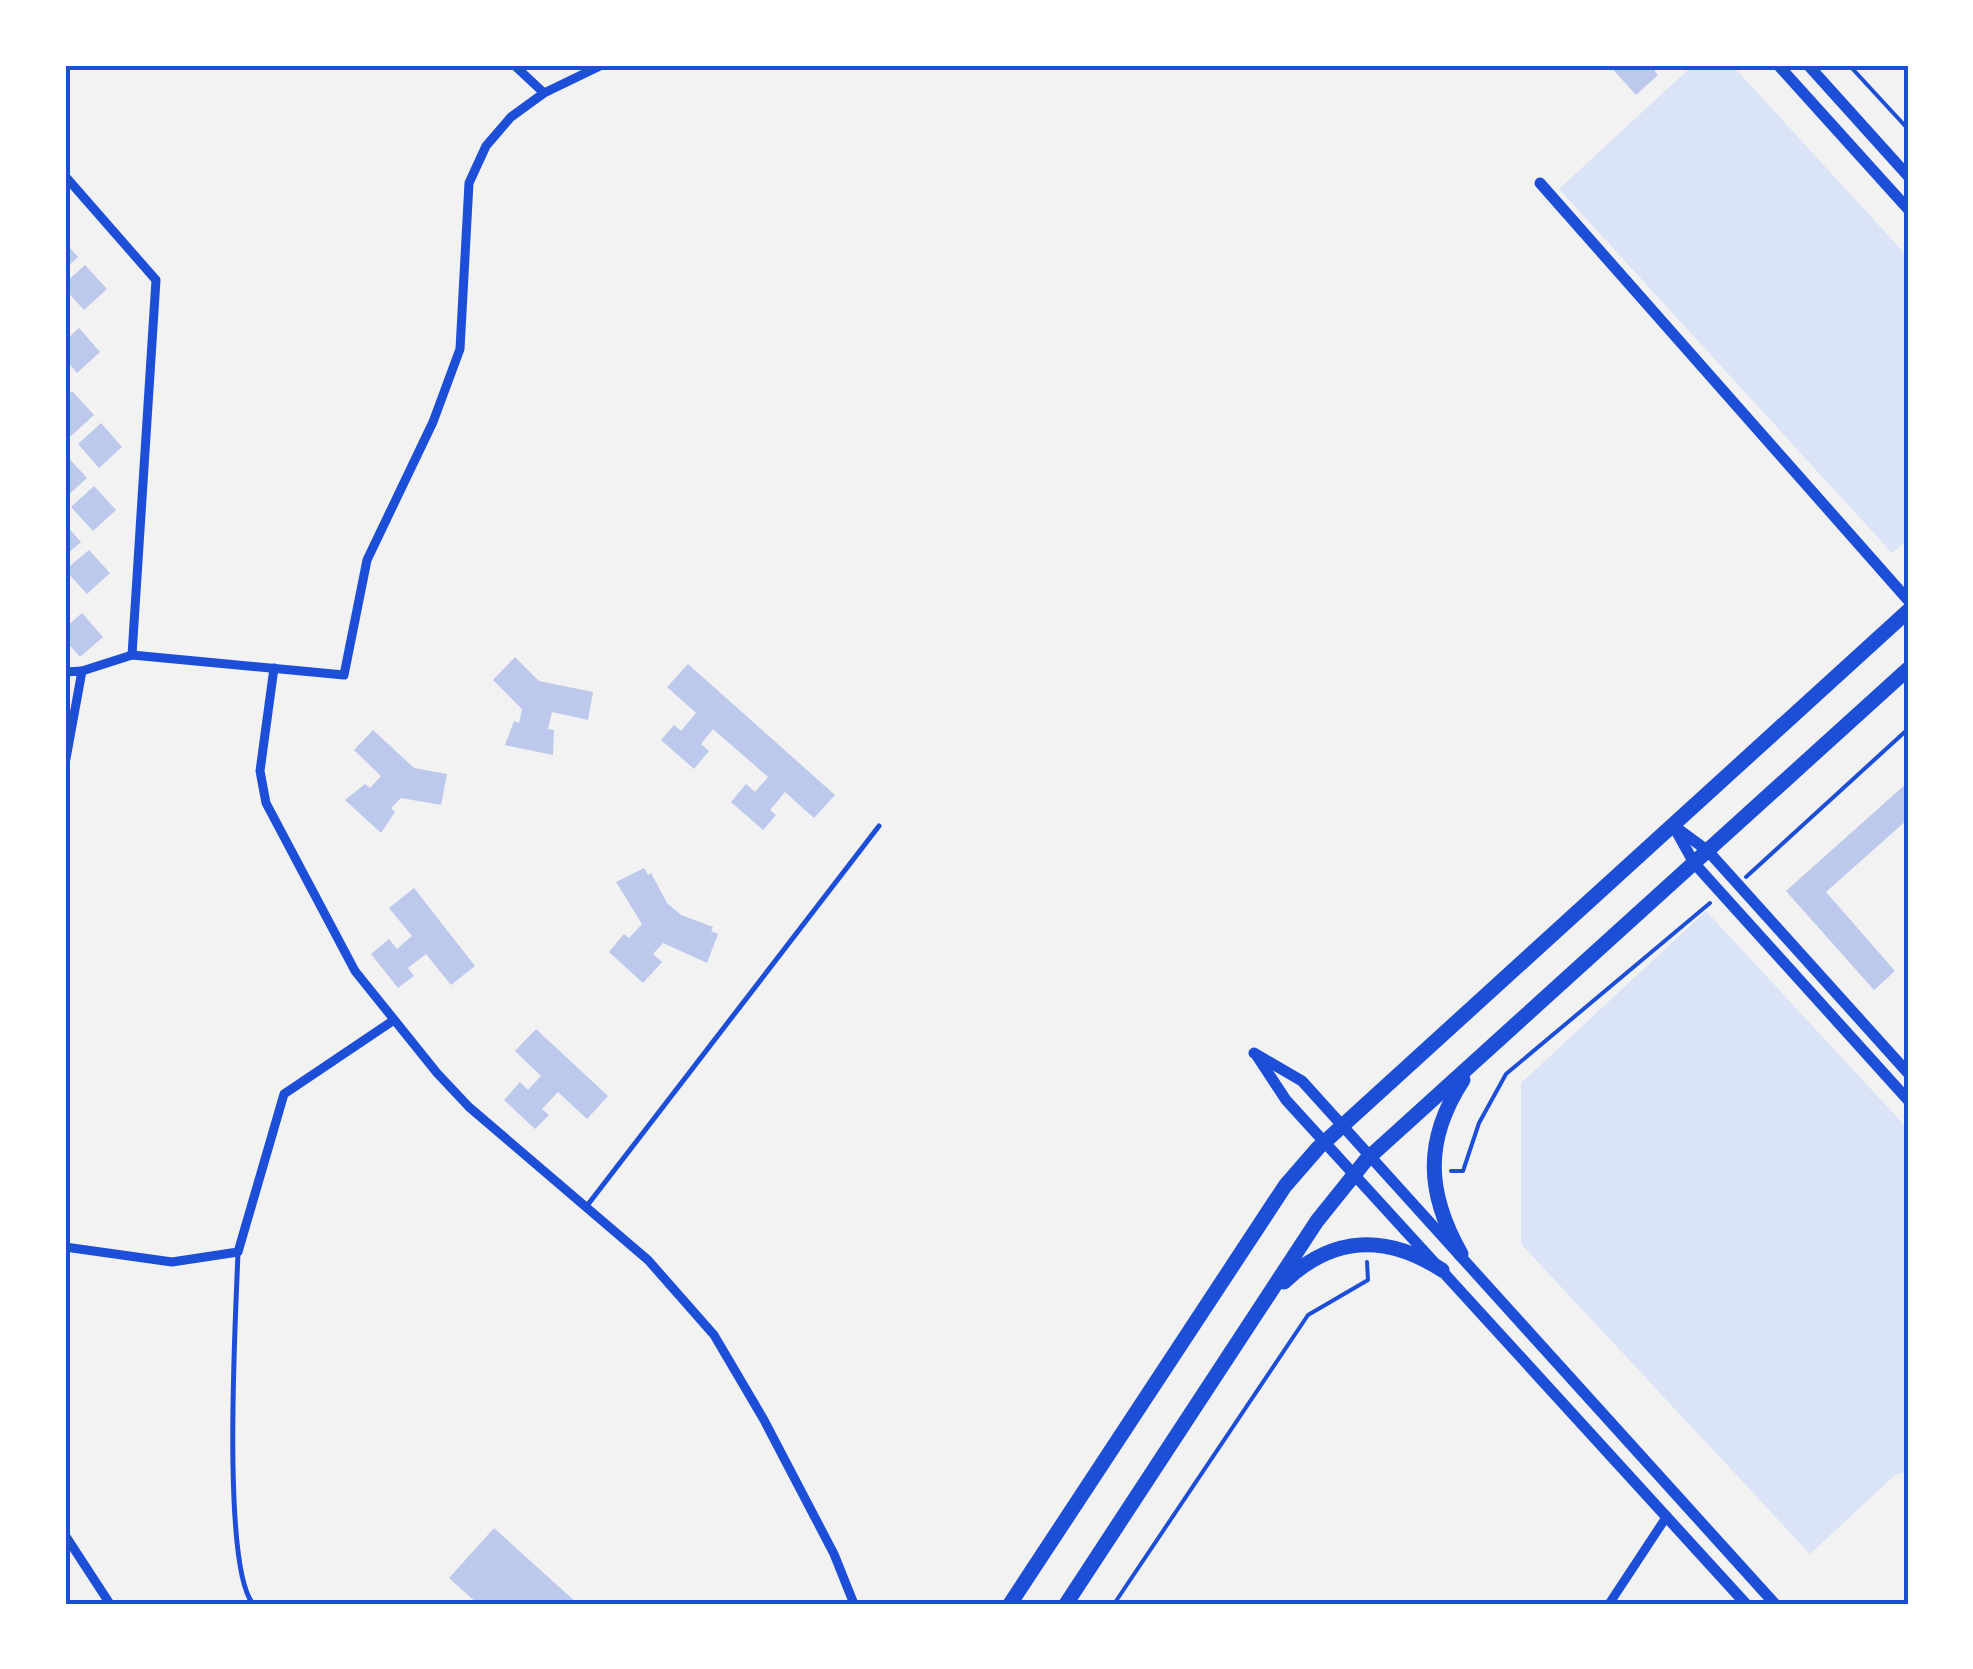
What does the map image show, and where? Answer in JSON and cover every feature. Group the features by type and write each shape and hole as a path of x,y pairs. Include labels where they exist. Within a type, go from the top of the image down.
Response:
{"main road":[{"path":"1010,1604 1285,1186 1325,1142 1908,612"},
{"path":"1066,1604 1317,1221 1372,1155 1908,669"},
{"path":"1461,1254 1437,1202 1437,1139 1446,1106 1482,1054"},
{"path":"1266,1298 1292,1274 1315,1260 1341,1248 1366,1244 1416,1253 1442,1270"}],"street":[{"path":"514,65 544,93"},
{"path":"67,670 82,671 132,654 344,675 368,560 434,422 460,349 468,184 486,146 510,118 544,93 602,65"},
{"path":"1778,65 1908,210"},
{"path":"1808,65 1908,176"},
{"path":"65,176 156,280 132,654"},
{"path":"1540,183 1908,600"},
{"path":"65,201 77,190"},
{"path":"274,668 260,771 266,803 337,941 394,1020 470,1107 648,1260 714,1335 764,1420 834,1554 854,1604"},
{"path":"65,764 82,671"},
{"path":"1673,825 1708,851 1908,1073"},
{"path":"1673,825 1694,863 1908,1100"},
{"path":"65,1247 172,1262 238,1252 284,1094 394,1020"},
{"path":"1746,1604 1286,1100 1254,1053 1302,1081 1345,1126 1775,1604"},
{"path":"1609,1604 1667,1516"},
{"path":"65,1534 110,1604"}],"lane":[{"path":"586,1207 879,826"},
{"path":"238,1252 232,1417 240,1564 253,1604"}],"path":[{"path":"1849,65 1908,129"},
{"path":"1738,884 1908,729"},
{"path":"1451,1171 1463,1170 1479,1123 1506,1074 1702,908 1724,896"},
{"path":"1114,1604 1308,1315 1368,1280 1367,1262"}],"shaded area":[{"path":"1693,65 1732,65 1908,257 1908,540 1892,553 1559,189"},
{"path":"1706,911 1908,1129 1908,1472 1895,1475 1810,1554 1521,1244 1521,1083"}],"building":[{"path":"1609,65 1650,65 1658,75 1636,95"},
{"path":"65,242 78,257 65,269"},
{"path":"85,265 107,289 84,310 65,289 65,283"},
{"path":"79,328 100,352 77,373 65,359 65,341"},
{"path":"72,391 94,415 71,436 65,430 65,398"},
{"path":"101,423 122,447 99,468 78,444"},
{"path":"65,454 87,478 65,498"},
{"path":"94,486 116,510 93,531 71,507"},
{"path":"65,524 81,542 65,556"},
{"path":"89,550 110,573 87,594 65,570"},
{"path":"82,613 103,637 80,657 65,640 65,628"},
{"path":"515,657 539,681 593,692 588,720 552,712 548,729 554,730 553,755 505,745 514,721 519,723 522,709 493,680"},
{"path":"688,664 835,795 814,818 785,792 770,810 776,815 763,830 731,802 746,784 755,792 768,777 713,729 701,744 709,751 694,769 661,740 674,725 681,731 696,713 667,687"},
{"path":"373,730 414,768 447,774 441,805 401,798 391,808 395,812 381,833 345,800 365,784 370,788 381,776 354,750"},
{"path":"1908,782 1908,819 1826,892 1895,971 1874,990 1786,891"},
{"path":"644,868 648,875 651,873 667,903 681,915 713,927 711,931 718,934 707,963 663,943 653,954 662,962 643,983 609,952 624,934 629,938 642,924 616,882"},
{"path":"414,888 475,966 451,985 426,954 408,968 414,976 398,988 371,954 389,939 397,949 412,936 389,908"},
{"path":"536,1029 608,1096 587,1119 558,1092 542,1109 549,1115 535,1129 504,1100 520,1082 528,1090 541,1076 515,1051"},
{"path":"494,1528 578,1604 478,1604 449,1578"}]}
